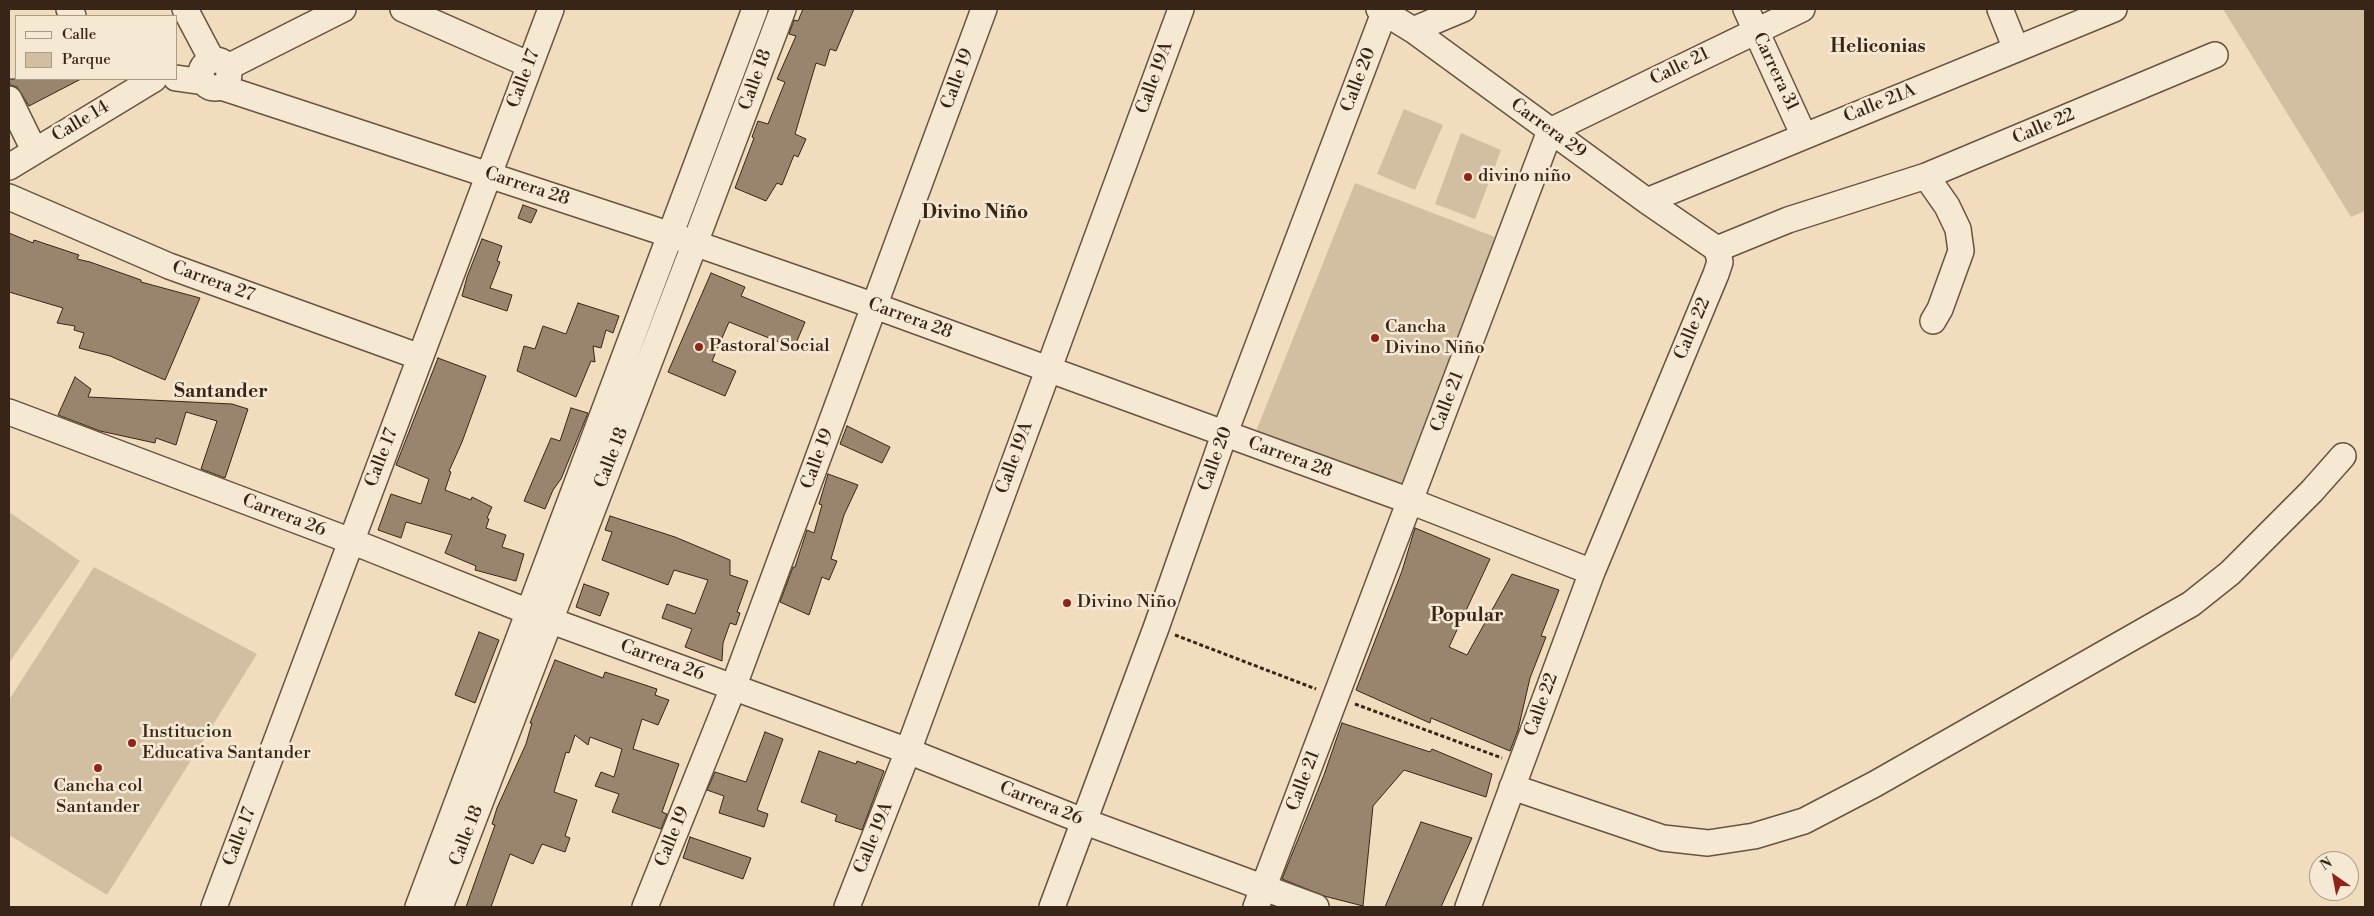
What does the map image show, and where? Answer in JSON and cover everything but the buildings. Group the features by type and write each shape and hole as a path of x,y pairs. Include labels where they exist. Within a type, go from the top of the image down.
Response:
{"street":[{"path":"185,9 213,73"},
{"path":"178,78 213,73 343,9"},
{"path":"403,9 530,65"},
{"name":"Calle 17","path":"214,907 551,9"},
{"name":"Calle 18","path":"440,907 534,665 538,616 671,235 755,9"},
{"name":"Calle 18","path":"418,907 695,243 783,9"},
{"name":"Calle 19","path":"645,907 733,688 984,9"},
{"name":"Calle 19A","path":"847,907 908,751 1181,9"},
{"path":"1413,30 1463,9"},
{"name":"Calle 21","path":"1260,898 1550,131 1751,20 1802,9"},
{"path":"2000,9 2016,49"},
{"name":"Calle 21A","path":"1646,201 2114,9"},
{"name":"Carrera 29","path":"1381,11 1413,30 1646,201 1717,249"},
{"name":"Calle 20","path":"1052,907 1381,11"},
{"name":"Carrera 31","path":"1751,20 1804,136"},
{"name":"Calle 22","path":"1468,907 1592,572 1716,274 1720,262 1717,249 1788,220 1926,176 2215,55"},
{"path":"178,64 213,73"},
{"name":"Carrera 28","path":"213,73 488,174 695,243 875,306 1224,435 1410,501 1592,572"},
{"name":"Calle 14","path":"9,167 119,87 150,80"},
{"path":"12,115 34,150"},
{"path":"1926,176 1947,206 1958,229 1961,251 1933,321"},
{"name":"Carrera 27","path":"9,197 169,266 420,358"},
{"name":"Carrera 26","path":"9,412 351,541 538,616 908,751 1083,822 1260,898 1316,907"},
{"path":"1512,787 1663,838 1708,843 1754,836 1804,821 1901,769 2191,604 2230,573 2312,491 2343,456"}],"green space":[{"path":"2223,9 2365,9 2365,211 2351,217"},
{"name":"divino niño","path":"1404,109 1443,125 1415,190 1377,174"},
{"name":"divino niño","path":"1461,133 1501,150 1475,219 1435,204"},
{"name":"Cancha Divino Niño","path":"1355,183 1495,237 1399,490 1253,439"},
{"path":"9,512 80,561 9,663"},
{"name":"Cancha col Santander","path":"94,567 257,654 107,895 9,835 9,700"}],"place":[{"name":"divino niño","path":"1468,177"},
{"name":"Cancha Divino Niño","path":"1375,338"},
{"name":"Pastoral Social","path":"699,347"},
{"name":"Divino Niño","path":"1067,603"},
{"name":"Institucion Educativa Santander","path":"132,743"},
{"name":"Cancha col Santander","path":"98,768"}],"district":[{"name":"Heliconias","path":"1878,47"},
{"name":"Divino Niño","path":"975,213"},
{"name":"Santander","path":"221,392"},
{"name":"Popular","path":"1467,616"}]}
